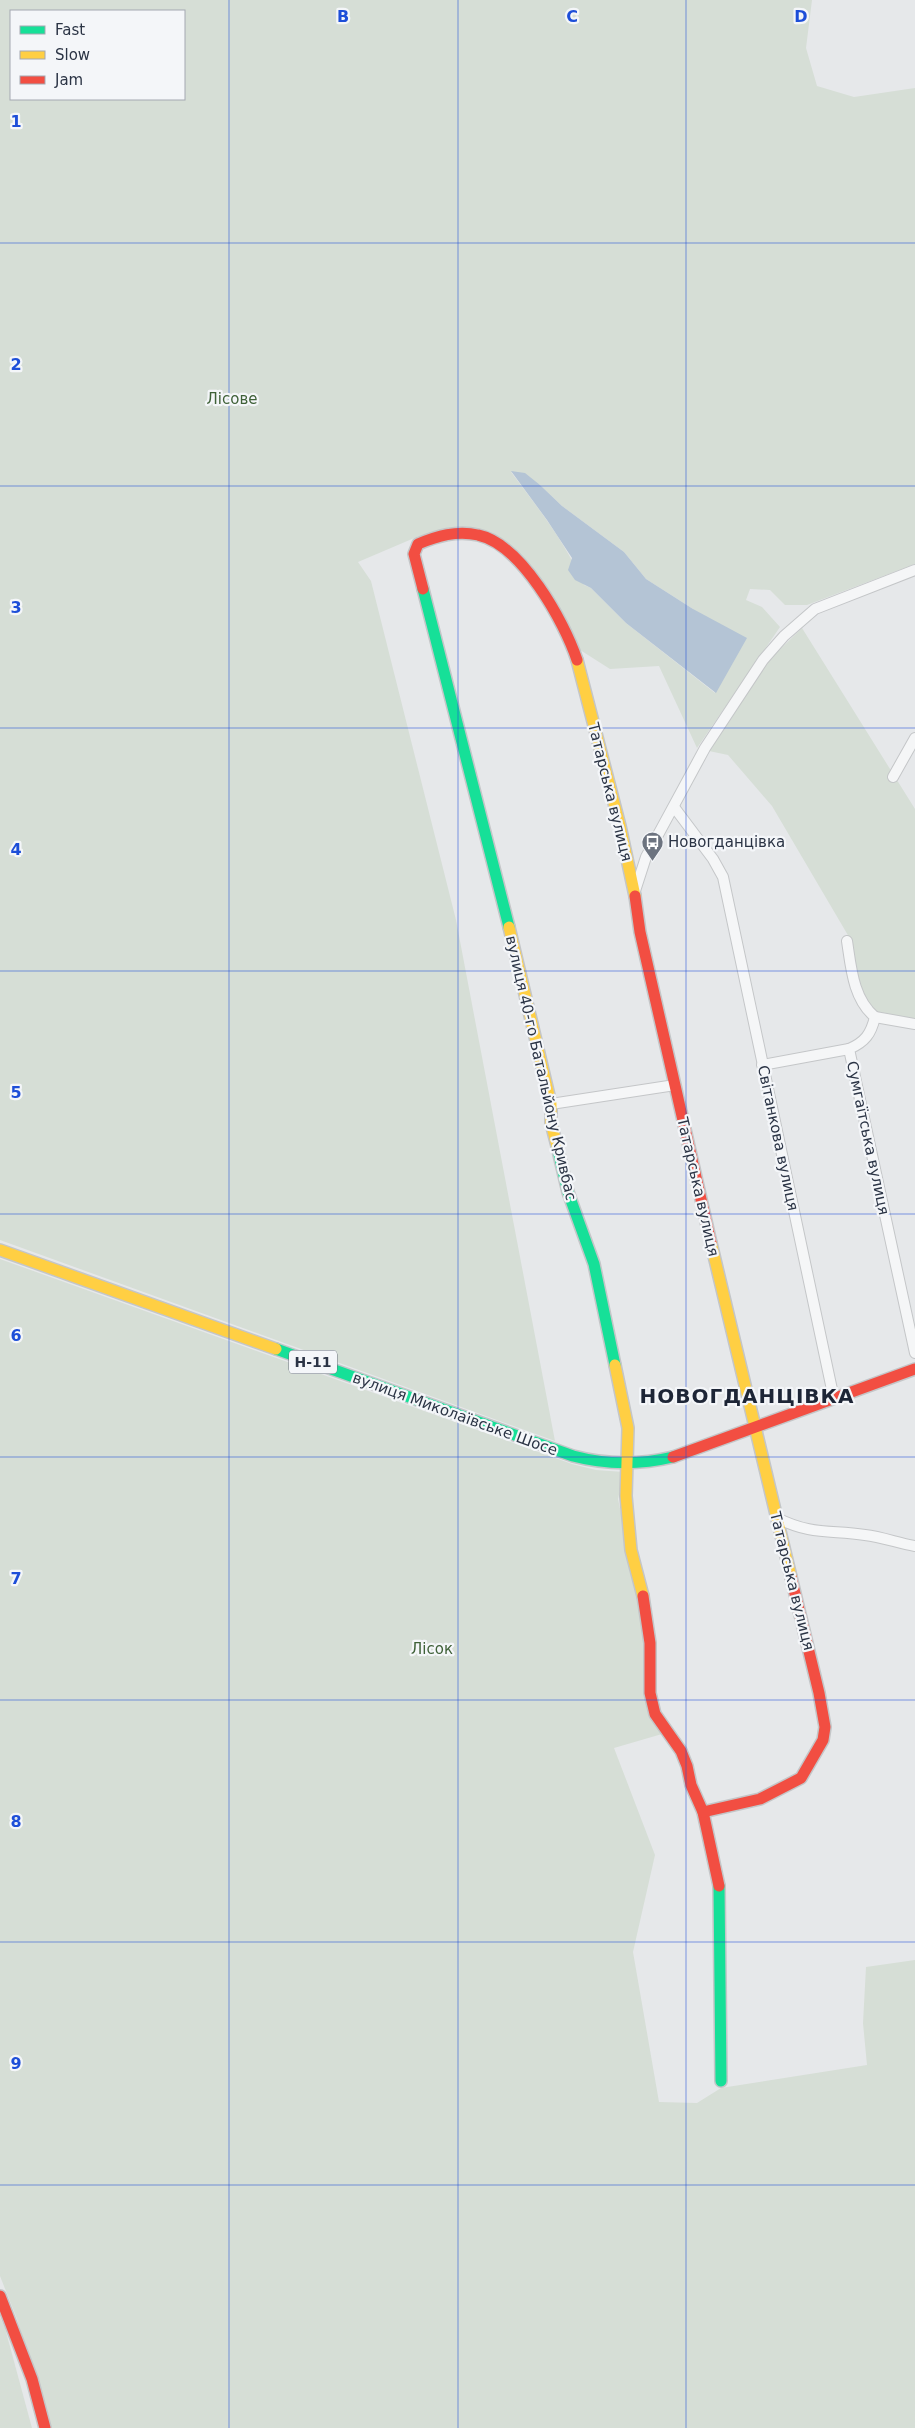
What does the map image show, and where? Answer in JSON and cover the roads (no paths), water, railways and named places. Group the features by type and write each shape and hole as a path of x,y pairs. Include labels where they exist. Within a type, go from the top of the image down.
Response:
{"street":[{"name":"Татарська вулиця","path":"467,532 497,542 511,553 537,586 571,644 599,745 635,891 640,932 675,1085 754,1428 819,1692 825,1727 823,1740 801,1778 760,1799 703,1812"},
{"name":"вулиця 40-го Батальйону Кривбас","path":"467,532 430,538 418,544 414,554 482,815 551,1104 551,1123 568,1192 594,1264 628,1428 626,1496 631,1550 645,1602 650,1643 650,1693 655,1714 681,1751 690,1785 703,1812 720,1889 722,2080"},
{"path":"635,891 646,857 705,748 763,660 784,636 814,608 915,570"},
{"path":"893,777 915,738"},
{"name":"Світанкова вулиця","path":"674,807 713,859 723,877 834,1399"},
{"path":"847,941 853,975 861,1003 875,1017 915,1024"},
{"name":"Сумгаїтська вулиця","path":"875,1017 872,1031 862,1044 849,1049 915,1353"},
{"path":"762,1066 849,1049"},
{"path":"551,1104 675,1085"},
{"name":"вулиця Миколаївське Шосе","path":"0,1250 572,1456 605,1464 628,1465 684,1454 915,1369"},
{"path":"777,1518 799,1528 815,1532 866,1535 915,1546"},
{"path":"0,2296 32,2379 45,2428"}],"water":[{"path":"511,471 525,473 562,506 624,552 646,579 693,609 747,638 716,693 626,623 591,588 575,580 568,570 572,558"}],"place":[{"name":"Новогданцівка","path":"652,861"}],"district":[{"name":"НОВОГДАНЦІВКА","path":"747,1396"}],"park label":[{"name":"Лісове","path":"232,399"},
{"name":"Лісок","path":"432,1649"}]}
